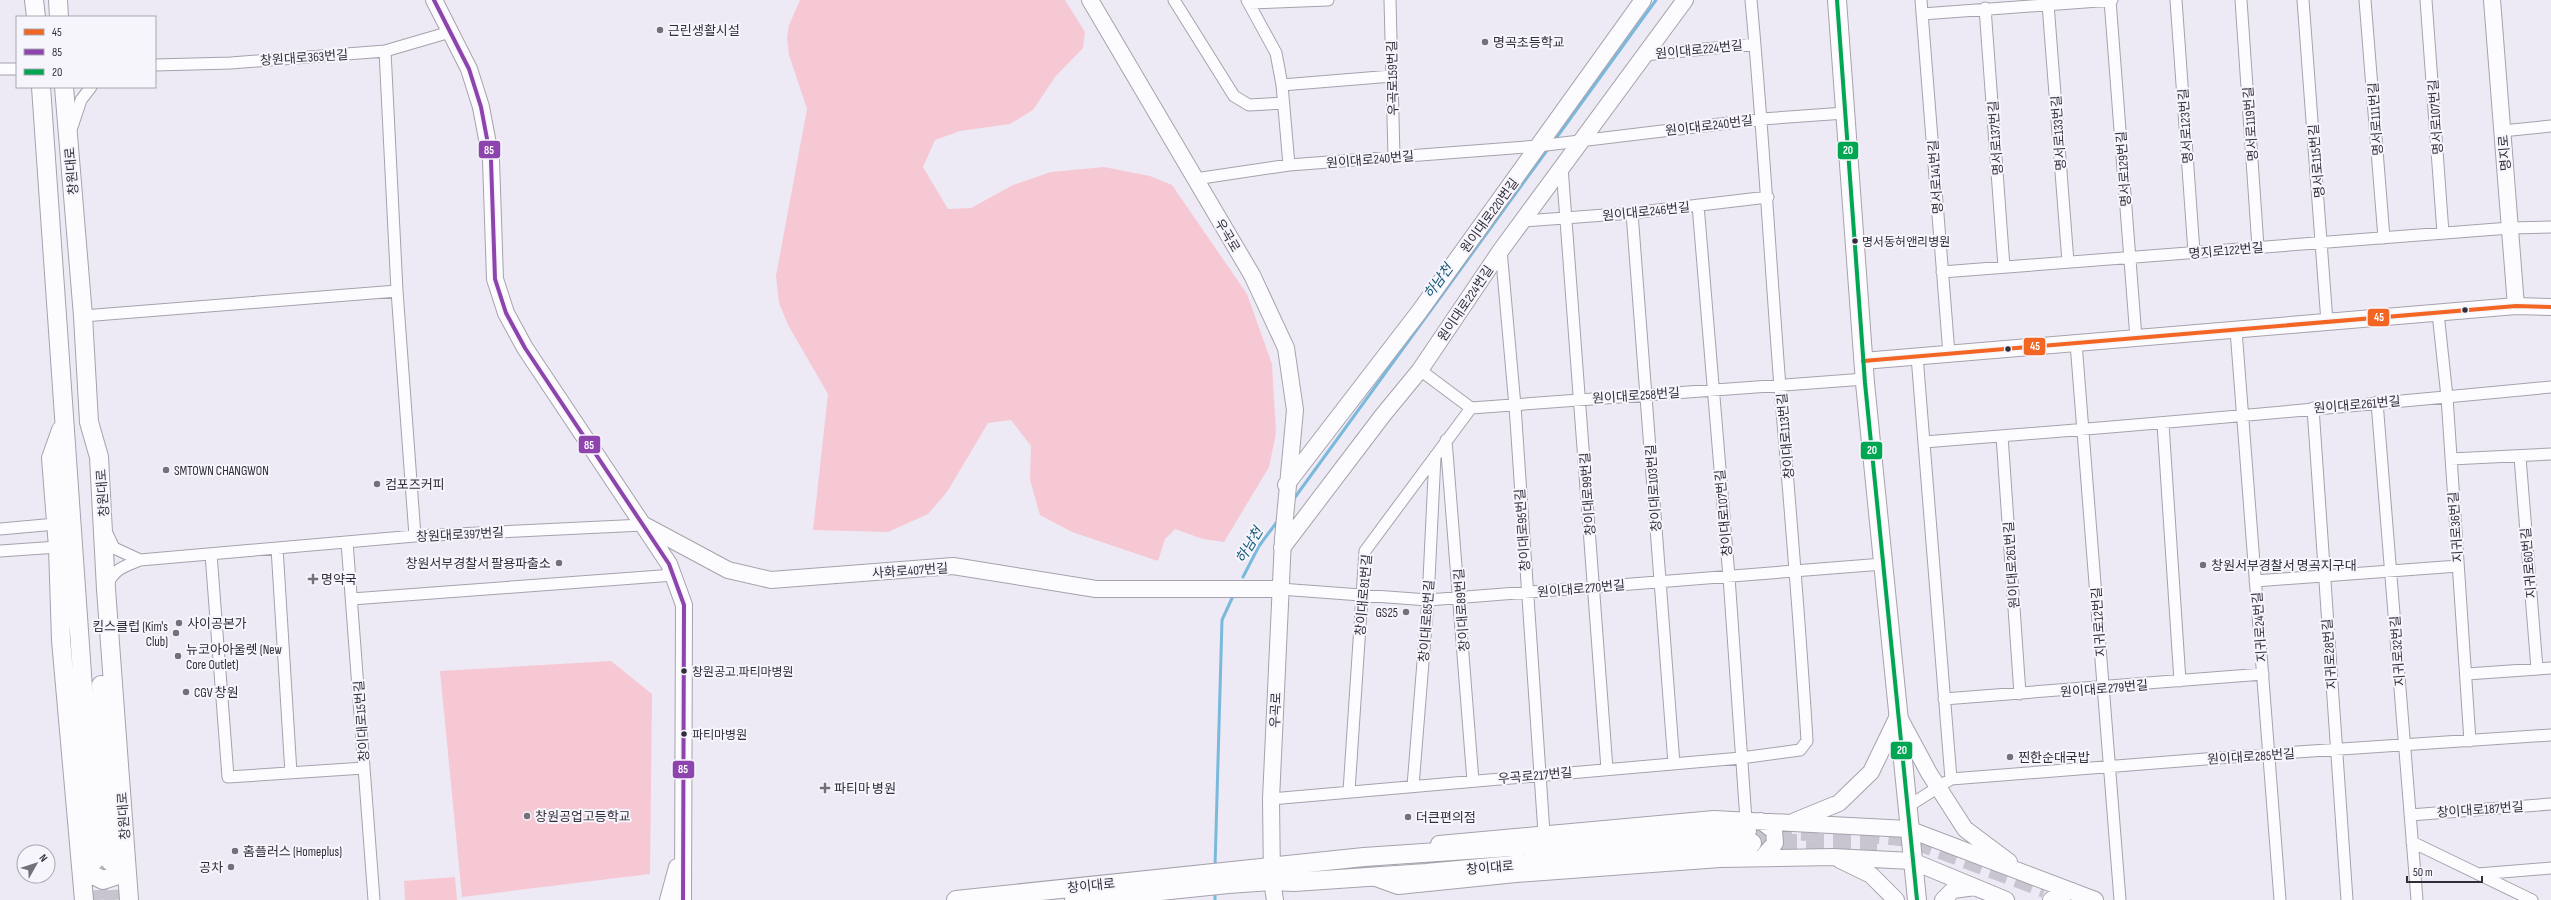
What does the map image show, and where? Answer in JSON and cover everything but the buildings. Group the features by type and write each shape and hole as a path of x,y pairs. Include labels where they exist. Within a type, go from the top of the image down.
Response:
{"main road":[{"path":"34,0 36,16"},
{"path":"1836,0 1864,370 1908,829 1917,900"},
{"name":"창원대로","path":"41,88 95,858"},
{"name":"창원대로","path":"64,88 83,316 89,422 99,457 104,527 106,589 129,900"},
{"path":"64,422 51,458 58,547 61,640 95,858 84,900"},
{"path":"89,422 95,858 91,874 104,880 115,876 120,870 126,850"},
{"name":"창이대로","path":"956,900 1272,874 1364,857 1752,829"},
{"name":"창이대로","path":"1272,874 1294,882 1371,877 1752,829"},
{"name":"창이대로","path":"1074,900 1203,880"}],"street":[{"path":"434,0 469,69 488,137 493,264 501,302 524,348 644,525 674,575 684,605 683,900"},
{"name":"우곡로","path":"1090,0 1252,275 1286,348 1295,410 1286,489 1282,544 1271,799 1272,874 1275,900"},
{"path":"1174,0 1234,96 1249,105 1283,103"},
{"path":"1289,166 1282,85 1276,53 1248,2 1328,0"},
{"name":"우곡로159번길","path":"1390,0 1394,156"},
{"name":"원이대로220번길","path":"1286,489 1542,145 1643,0"},
{"name":"원이대로224번길","path":"1282,544 1420,370 1501,250 1562,167 1578,141 1685,0"},
{"name":"원이대로224번길","path":"1751,0 1762,119"},
{"name":"명서로141번길","path":"1921,0 1942,272 1950,354"},
{"path":"1922,14 1985,8 2111,0"},
{"name":"명서로129번길","path":"2111,0 2136,338"},
{"name":"명서로123번길","path":"2176,0 2194,252"},
{"name":"명서로119번길","path":"2242,0 2258,247"},
{"name":"명서로115번길","path":"2303,0 2323,242 2327,322"},
{"name":"명서로111번길","path":"2365,0 2384,238"},
{"name":"명서로107번길","path":"2426,0 2443,233"},
{"name":"명지로","path":"2492,0 2516,306"},
{"name":"명서로133번길","path":"2048,4 2068,262"},
{"name":"명서로137번길","path":"1985,8 2004,267"},
{"name":"창원대로363번길","path":"156,65 231,63 385,51 450,32"},
{"name":"원이대로224번길","path":"1644,55 1755,44"},
{"path":"385,51 397,291 415,536"},
{"path":"0,70 16,69"},
{"path":"1282,85 1392,76"},
{"path":"68,139 81,100 90,88"},
{"name":"원이대로240번길","path":"1195,179 1289,166 1394,156 1542,145 1762,119 1845,113"},
{"name":"창이대로113번길","path":"1762,119 1780,386 1797,572 1807,741 1800,750"},
{"path":"2502,132 2551,126"},
{"name":"창이대로99번길","path":"1562,167 1581,399 1607,769"},
{"name":"원이대로246번길","path":"1523,221 1632,213 1768,197"},
{"name":"창이대로107번길","path":"1698,205 1729,577 1741,758 1752,829"},
{"name":"창이대로103번길","path":"1632,213 1647,393 1659,582 1674,764"},
{"name":"명지로122번길","path":"1942,272 2510,228 2551,227"},
{"name":"창이대로95번길","path":"1501,250 1515,406 1526,593 1544,833"},
{"path":"83,316 397,291"},
{"path":"1864,370 1917,356 2516,306 2551,307"},
{"name":"지귀로36번길","path":"2438,313 2447,397 2467,674 2470,741"},
{"name":"지귀로24번길","path":"2236,330 2244,414 2280,900"},
{"name":"지귀로12번길","path":"2076,343 2084,430 2108,767 2120,900"},
{"path":"1917,356 1944,699 1944,784"},
{"path":"1420,370 1471,408"},
{"name":"원이대로258번길","path":"1471,408 1515,406 1647,393 1780,386 1864,370"},
{"name":"원이대로261번길","path":"1924,442 2163,424 2244,414 2551,387"},
{"name":"지귀로32번길","path":"2377,402 2417,900"},
{"name":"창이대로81번길","path":"1348,791 1365,551 1471,408"},
{"name":"지귀로28번길","path":"2313,408 2347,900"},
{"path":"2163,424 2180,681"},
{"name":"원이대로261번길","path":"2002,436 2020,694"},
{"name":"창이대로89번길","path":"1446,440 1460,598 1473,781"},
{"path":"2451,459 2520,457 2551,454"},
{"name":"창이대로85번길","path":"1413,786 1428,600 1435,456"},
{"name":"지귀로60번길","path":"2520,457 2537,669"},
{"path":"0,529 56,524"},
{"name":"창원대로397번길","path":"106,589 112,574 120,567 140,560 415,536 644,525"},
{"name":"사화로407번길","path":"644,525 728,570 772,580 953,566 1096,590 1212,588 1257,590 1280,589"},
{"path":"104,527 114,548 140,560"},
{"name":"창이대로15번길","path":"347,542 374,900"},
{"path":"0,551 58,547"},
{"path":"277,548 291,773"},
{"path":"211,554 228,777 364,768"},
{"name":"원이대로270번길","path":"1280,589 1428,600 1883,564"},
{"path":"2256,581 2458,566"},
{"path":"352,599 674,575"},
{"path":"2467,674 2551,668"},
{"name":"원이대로279번길","path":"1944,699 2103,688 2263,674"},
{"path":"1898,716 1944,784 1965,829 2025,873"},
{"path":"1792,823 1839,803 1871,772 1898,716"},
{"name":"원이대로285번길","path":"1944,784 2108,767 2269,754 2551,735"},
{"name":"우곡로217번길","path":"1271,799 1348,791 1741,758 1800,750"},
{"path":"1907,807 1944,784"},
{"name":"창이대로187번길","path":"2410,815 2551,804"},
{"path":"1364,857 1389,850 1544,833 1714,819 1752,829 1774,831 1775,843 1762,858"},
{"path":"1752,829 1792,823 1908,829 2095,900"},
{"path":"2412,842 2532,900"},
{"path":"668,900 683,848"},
{"path":"683,848 687,871 688,900"},
{"path":"1833,857 1871,875 1896,900"},
{"path":"1371,877 1398,886 1516,874 1720,859 1833,857 1912,861 1976,886 2006,900"},
{"path":"2478,874 2551,868"},
{"path":"1943,900 1953,890 1976,886"},
{"path":"2051,900 2059,894 2072,891"}],"shaded area":[{"path":"800,0 1065,0 1085,32 1083,48 1055,77 1033,110 1010,124 960,131 935,140 923,167 948,209 971,208 1013,185 1051,172 1104,167 1150,176 1172,185 1247,294 1272,364 1276,433 1269,467 1224,542 1203,539 1175,529 1165,539 1158,561 1072,532 1040,515 1030,480 1031,446 1011,420 988,423 947,492 928,514 888,532 813,530 828,394 788,325 779,303 776,276 807,109 789,55 787,38 789,25"},
{"path":"611,661 652,694 650,874 462,897 440,671"},
{"path":"455,877 457,900 405,900 404,881"}],"waterway":[{"name":"하남천","path":"1554,141 1656,0"},
{"name":"하남천","path":"1293,500 1548,149"},
{"name":"하남천","path":"1243,577 1259,546 1279,519"},
{"path":"1215,867 1222,620 1234,594"},
{"path":"1215,891 1215,900"}],"tunnel":[{"path":"1747,831 1826,832"},
{"path":"1862,833 1908,838 2045,889"},
{"path":"1752,843 1877,843"},
{"path":"96,863 100,900"},
{"path":"110,863 113,900"}],"transit line":[{"name":"85","path":"434,0 469,69 481,107 491,160 495,279 506,313 525,348 669,564 684,605 683,900"},
{"name":"20","path":"1837,0 1865,383 1917,900"},
{"name":"45","path":"1863,361 2516,306 2551,307"}],"place":[{"name":"근린생활시설","path":"660,30"},
{"name":"명곡초등학교","path":"1485,42"},
{"name":"명서동허앤리병원","path":"1855,241"},
{"name":"SMTOWN CHANGWON","path":"166,470"},
{"name":"컴포즈커피","path":"377,484"},
{"name":"창원서부경찰서 팔용파출소","path":"559,563"},
{"name":"창원서부경찰서 명곡지구대","path":"2203,565"},
{"name":"명약국","path":"313,579"},
{"name":"GS25","path":"1406,612"},
{"name":"사이공본가","path":"179,623"},
{"name":"킴스클럽 (Kim's Club)","path":"176,633"},
{"name":"뉴코아아울렛 (New Core Outlet)","path":"178,656"},
{"name":"창원공고.파티마병원","path":"684,671"},
{"name":"CGV 창원","path":"186,692"},
{"name":"파티마병원","path":"684,734"},
{"name":"찐한순대국밥","path":"2010,757"},
{"name":"파티마 병원","path":"825,788"},
{"name":"창원공업고등학교","path":"527,816"},
{"name":"더큰편의점","path":"1408,817"},
{"name":"홈플러스 (Homeplus)","path":"235,851"},
{"name":"공차","path":"231,867"}]}
